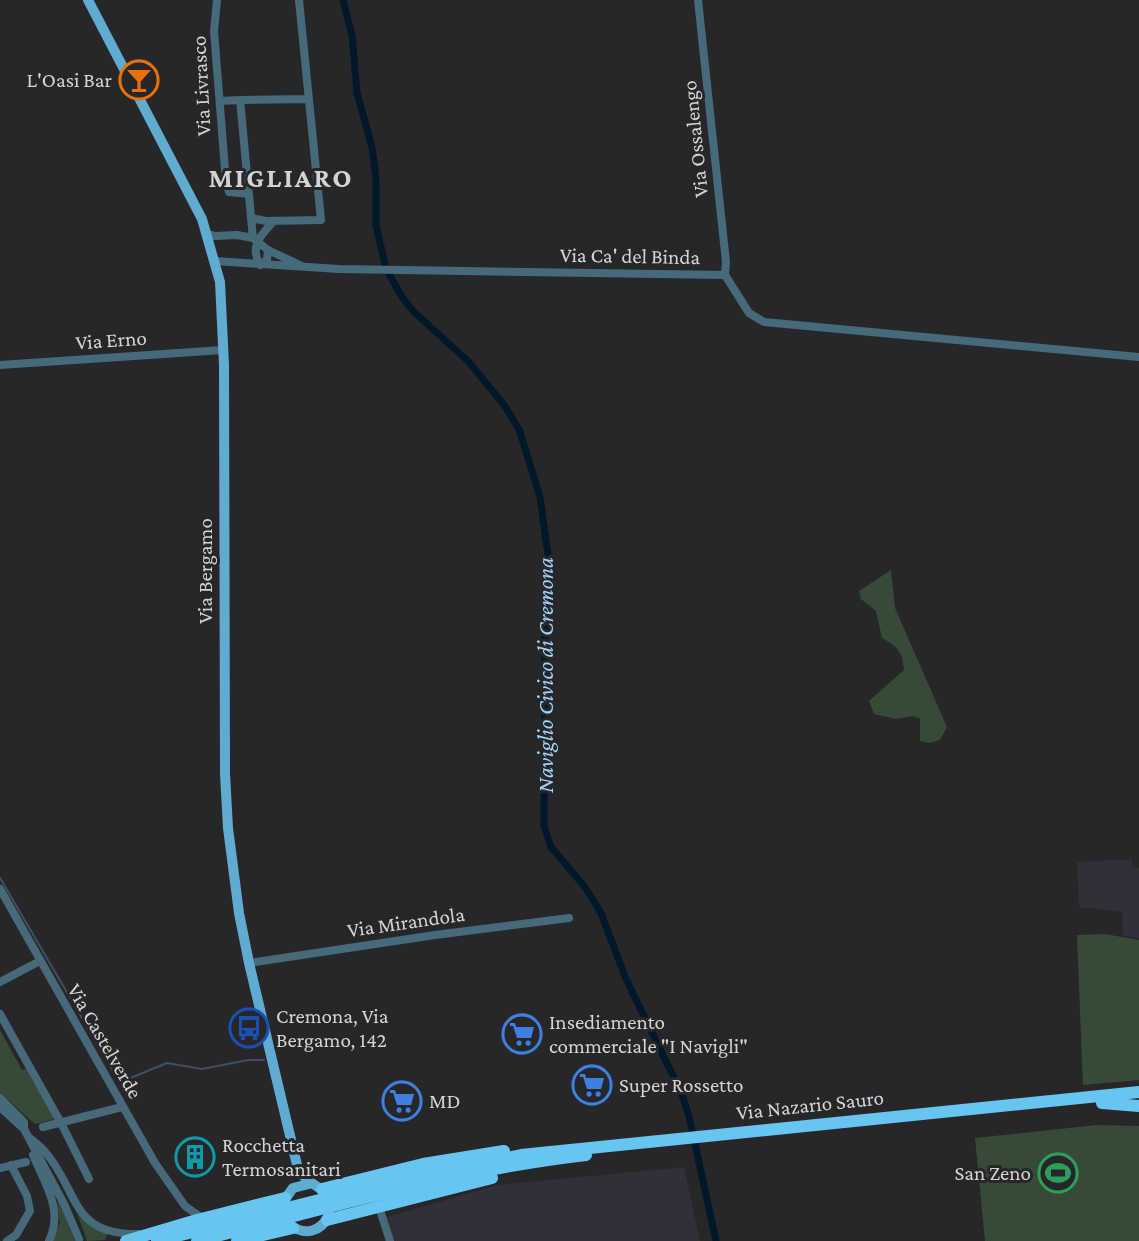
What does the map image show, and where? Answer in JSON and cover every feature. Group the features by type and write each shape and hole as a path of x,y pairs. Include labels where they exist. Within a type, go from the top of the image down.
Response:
{"highway":[{"name":"Via Nazario Sauro","path":"486,1166 598,1154 728,1132 1139,1092"},
{"name":"Via Nazario Sauro","path":"486,1166 554,1150 687,1141 704,1143 1102,1103 1139,1103"},
{"path":"315,1187 490,1152 554,1150"},
{"path":"324,1224 518,1171 598,1154"},
{"path":"126,1241 486,1166"},
{"path":"197,1241 486,1166"},
{"path":"153,1237 186,1223 289,1193"},
{"path":"248,1207 260,1218 261,1228 256,1236"},
{"path":"237,1241 256,1236 303,1233"}],"main road":[{"name":"Via Bergamo","path":"88,0 183,181 209,239 215,261 222,304 225,774 232,859 249,963 297,1166 329,1200 330,1207 318,1241"},
{"name":"Via Bergamo","path":"297,1166 289,1193 282,1204 284,1217 303,1233"},
{"path":"289,1193 315,1187"},
{"path":"303,1233 324,1224"}],"street":[{"name":"Via Livrasco","path":"217,0 214,31 222,151 228,189 233,194 249,194"},
{"path":"251,218 274,221 321,220 299,0"},
{"name":"Via Ossalengo","path":"698,0 726,262 725,275"},
{"path":"220,101 309,99"},
{"path":"240,100 251,218 256,240 254,252 260,265 267,260 268,250"},
{"path":"256,240 274,221"},
{"path":"209,239 237,235 256,240"},
{"name":"Via Ca' del Binda","path":"256,240 268,250 304,267"},
{"name":"Via Ca' del Binda","path":"215,261 376,270 725,275 749,313 764,322 1139,357"},
{"name":"Via Erno","path":"0,365 223,350"},
{"name":"Via Castelverde","path":"0,889 156,1163 186,1206 202,1218"},
{"name":"Via Mirandola","path":"249,963 569,918"},
{"path":"0,982 40,961"},
{"path":"0,1014 89,1178"},
{"path":"0,1098 21,1117 24,1129"},
{"path":"0,1107 30,1138 79,1239"},
{"path":"43,1127 122,1107"},
{"path":"30,1138 45,1151 76,1206 88,1220 120,1234 153,1237"},
{"path":"30,1138 34,1156 56,1212 54,1230 49,1241"},
{"path":"0,1168 26,1162"},
{"path":"7,1241 16,1235 30,1211 27,1196 10,1165"},
{"path":"370,1177 390,1241"},
{"path":"186,1206 186,1223"}],"shaded area":[{"path":"1132,859 1132,867 1139,868 1139,938 1123,936 1122,912 1079,907 1077,862"},
{"path":"684,1167 700,1241 392,1241 384,1218 497,1185"}],"green space":[{"path":"891,570 895,608 947,727 940,740 930,743 920,741 920,719 913,716 896,719 874,714 869,701 904,670 901,654 882,638 876,611 861,599 859,591"},
{"path":"1105,934 1139,940 1139,1080 1083,1085 1077,935"},
{"path":"0,1030 22,1070 26,1069 55,1119 35,1124 0,1093"},
{"name":"San Zeno","path":"1097,1125 1139,1126 1139,1241 985,1241 975,1138"},
{"path":"57,1200 75,1241 53,1241 60,1222"},
{"path":"75,1207 108,1233 105,1240 87,1241"}],"waterway":[{"name":"Naviglio Civico di Cremona","path":"343,0 352,35 357,93 372,147 376,180 376,225 386,269 414,312 468,361 504,405 519,429 540,497 549,562 545,629 544,826 551,847 585,887 601,913 626,979 681,1092 689,1116 716,1241"},
{"path":"0,878 116,1076 128,1079 167,1063 202,1069 248,1060 264,1060"}],"place":[{"name":"L'Oasi Bar","path":"139,80"},
{"name":"Cremona, Via Bergamo, 142","path":"249,1028"},
{"name":"Insediamento commerciale \"I Navigli\"","path":"522,1034"},
{"name":"Super Rossetto","path":"592,1085"},
{"name":"MD","path":"402,1101"},
{"name":"Rocchetta Termosanitari","path":"195,1157"},
{"name":"San Zeno","path":"1058,1173"}],"district":[{"name":"MIGLIARO","path":"281,177"}]}
